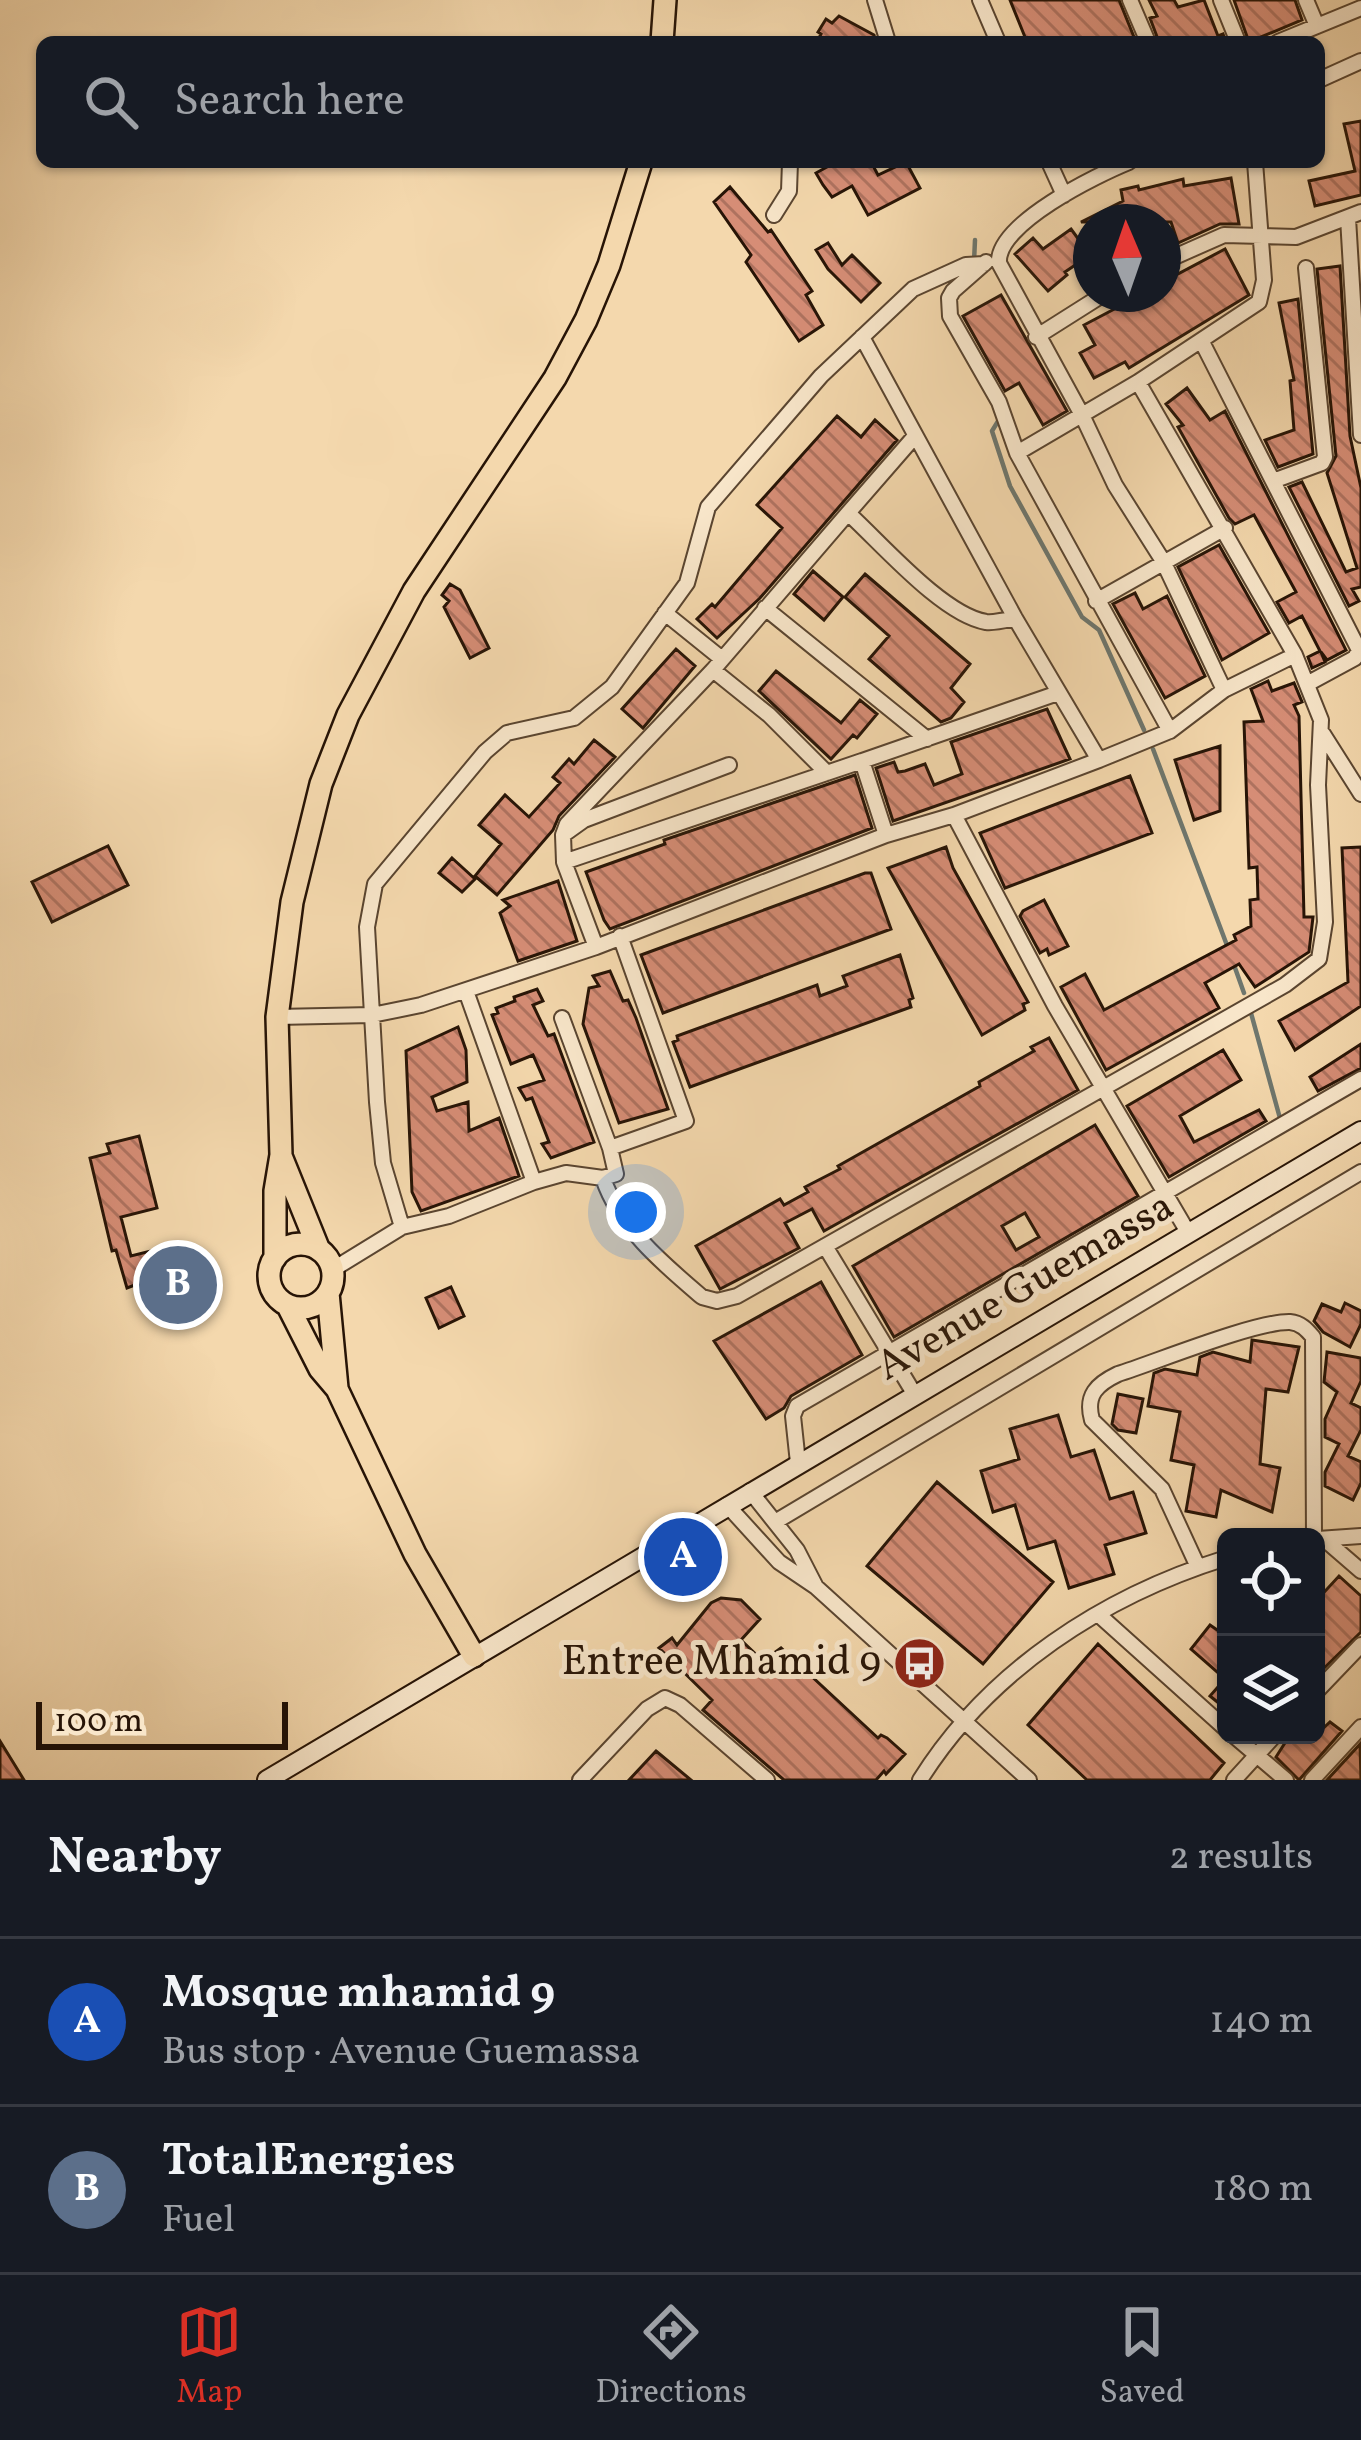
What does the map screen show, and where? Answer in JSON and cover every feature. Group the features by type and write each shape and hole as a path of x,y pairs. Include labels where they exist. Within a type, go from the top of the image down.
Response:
{"main road":[{"path":"662,36 665,0"},
{"path":"474,1656 415,1554 337,1389 320,1369 288,1306 270,1285 281,1155 277,1018 303,846 320,784 348,715 414,591 576,339 608,265 639,168"},
{"name":"Avenue Guemassa","path":"267,1780 1361,1131"},
{"path":"281,1155 319,1250 332,1270 328,1293 337,1389"},
{"path":"275,1258 296,1245 319,1250"},
{"path":"288,1306 312,1306 328,1293"}],"street":[{"path":"875,0 887,36"},
{"path":"980,0 995,36"},
{"path":"1130,0 1145,36"},
{"path":"1221,0 1236,36"},
{"path":"1306,0 1317,26"},
{"path":"1293,36 1361,8"},
{"path":"1325,77 1361,61"},
{"path":"774,215 789,191 790,168"},
{"path":"1052,168 1064,195"},
{"path":"1117,168 1064,195 1009,237 953,291 948,308 1004,413 1007,434 1170,731"},
{"path":"1017,452 1138,382 1259,302 1264,280 1255,168"},
{"path":"1181,254 1224,235 1295,237 1354,215 1361,435"},
{"path":"402,1227 383,1163 372,1015 369,903 375,884 485,752 508,733 532,724 562,722 612,687 687,583 708,507 821,376 913,290 966,265 991,259"},
{"path":"991,259 1163,562 1224,690"},
{"path":"1273,482 1325,458 1306,268"},
{"path":"1036,337 1076,312"},
{"path":"862,337 1015,618 1099,760"},
{"path":"1202,342 1359,653 1307,684"},
{"path":"1138,382 1294,655 1323,734 1361,794"},
{"path":"596,947 563,862 566,824 717,665 915,436"},
{"path":"848,513 945,601 989,623 1015,618"},
{"path":"1096,601 1225,528"},
{"path":"765,608 927,740"},
{"path":"665,614 827,773"},
{"path":"277,1018 392,1013 596,947 1170,731 1224,690 1294,655"},
{"path":"563,862 1058,693"},
{"path":"603,1178 627,1225 702,1297 717,1301 737,1296 1285,985 1319,959 1325,922 1318,785 1323,734"},
{"path":"862,761 886,835"},
{"path":"562,835 584,820 729,765"},
{"path":"954,815 1101,1086 1189,1234"},
{"path":"610,1148 686,1121 620,936"},
{"path":"466,991 534,1182"},
{"path":"332,1270 402,1227 449,1216 534,1182 566,1173 603,1178 616,1174 562,1018"},
{"path":"798,1463 793,1416 797,1406 1361,1079"},
{"path":"775,1522 1361,1172"},
{"path":"825,1246 914,1395"},
{"path":"1198,1567 1162,1490 1093,1420 1089,1408 1100,1382 1264,1327 1291,1322 1303,1326 1313,1337 1318,1528"},
{"path":"750,1491 797,1550 816,1587"},
{"path":"727,1504 779,1562 816,1587 1029,1780"},
{"path":"1325,1538 1361,1536"},
{"path":"1325,1543 1361,1571"},
{"path":"920,1780 964,1722 1011,1673 1099,1615 1217,1561"},
{"path":"1099,1615 1217,1721"},
{"path":"1325,1684 1358,1655"},
{"path":"580,1780 646,1709 664,1698 680,1705 767,1780"},
{"path":"1312,1780 1358,1737"},
{"path":"1243,1744 1286,1780"},
{"path":"1234,1780 1266,1744"}],"building":[{"path":"1010,0 1119,0 1134,36 1025,36"},
{"path":"1149,0 1174,0 1178,7 1204,0 1218,36 1157,36 1150,18 1157,16"},
{"path":"1234,0 1295,0 1302,20 1263,36 1247,36"},
{"path":"839,16 874,36 820,36 826,19 832,23"},
{"path":"1361,121 1361,195 1315,206 1309,181 1355,171 1344,124"},
{"path":"825,168 874,168 878,175 909,168 920,188 868,215 852,186 832,197 816,173"},
{"path":"1231,178 1239,224 1220,224 1181,242 1181,204 1117,204 1123,201 1121,190 1183,179 1184,186"},
{"path":"730,187 771,230 812,291 806,295 823,325 799,341 746,262 751,255 714,202"},
{"path":"1073,232 1073,267 1048,291 1015,254 1033,238 1043,249"},
{"path":"828,243 842,265 852,255 880,283 861,302 816,250"},
{"path":"1225,249 1249,295 1129,368 1125,362 1094,378 1080,353 1095,345 1084,325 1109,312 1181,312 1181,272"},
{"path":"1340,266 1350,436 1361,488 1361,587 1352,589 1359,601 1349,606 1289,487 1302,482 1346,572 1357,568 1327,473 1336,456 1317,269"},
{"path":"1001,295 1067,411 1043,425 1019,383 1005,391 963,316"},
{"path":"1298,299 1313,454 1278,467 1265,440 1294,430 1290,381 1294,380 1279,303"},
{"path":"1187,388 1210,420 1225,411 1346,650 1327,660 1321,652 1325,662 1312,668 1308,657 1320,651 1302,616 1289,623 1277,602 1296,592 1254,515 1235,524 1229,518 1178,427 1183,425 1166,404"},
{"path":"837,416 861,437 875,420 897,440 760,598 717,638 697,619 712,604 715,607 782,528 757,505"},
{"path":"1219,545 1269,633 1222,660 1178,567"},
{"path":"813,571 843,597 824,620 794,594"},
{"path":"865,574 970,664 951,688 964,702 951,718 941,722 869,659 889,636 845,597"},
{"path":"450,584 460,590 489,648 470,658 444,607 449,601 442,595"},
{"path":"1135,593 1143,609 1167,596 1205,676 1165,698 1113,604"},
{"path":"676,649 695,666 643,728 622,709"},
{"path":"776,671 841,723 860,700 877,714 831,759 759,691"},
{"path":"1268,681 1272,691 1294,683 1302,702 1294,705 1299,716 1304,917 1313,917 1309,952 1255,987 1239,964 1205,983 1219,1008 1106,1070 1061,987 1085,974 1104,1010 1236,940 1234,935 1251,926 1250,900 1258,899 1257,867 1249,868 1244,722 1263,721 1251,689"},
{"path":"1047,709 1070,759 893,821 876,768 894,762 898,772 925,764 934,785 962,774 951,742"},
{"path":"594,740 615,757 559,816 553,830 497,895 475,876 501,844 479,825 505,795 529,817 560,783 553,777 569,759 574,764"},
{"path":"1220,746 1220,811 1194,820 1175,760"},
{"path":"855,775 872,828 610,929 604,920 586,872 665,844 664,840"},
{"path":"1130,776 1152,833 1005,888 980,833"},
{"path":"108,846 128,885 52,922 32,882"},
{"path":"946,847 953,868 1028,1002 1023,1004 1025,1010 982,1035 888,868"},
{"path":"1361,847 1361,1006 1295,1050 1279,1021 1348,982 1342,848"},
{"path":"452,858 475,879 462,892 439,873"},
{"path":"871,873 891,929 663,1013 641,955"},
{"path":"558,881 577,941 518,961 500,913 510,906 503,900"},
{"path":"1044,900 1068,946 1049,955 1047,949 1040,953 1020,916"},
{"path":"900,955 913,998 911,1007 690,1087 673,1042 677,1036 817,985 820,996 847,986 843,976"},
{"path":"610,971 636,1018 668,1109 619,1123 583,1024 589,988 599,986 593,976"},
{"path":"537,989 543,1001 533,1005 548,1036 554,1034 594,1142 551,1158 542,1144 549,1142 532,1098 526,1100 519,1088 544,1080 533,1055 511,1064 492,1015 498,1013 496,1008 515,1001 514,997"},
{"path":"458,1027 466,1050 467,1082 432,1097 437,1111 468,1102 469,1131 499,1118 519,1176 421,1211 412,1192 406,1051"},
{"path":"1049,1038 1078,1090 824,1231 812,1209 785,1223 799,1248 720,1289 696,1246 780,1199 784,1205 808,1192 805,1187 980,1086 979,1082"},
{"path":"1361,1044 1361,1068 1318,1091 1310,1077"},
{"path":"1223,1050 1241,1080 1180,1116 1194,1142 1259,1110 1266,1121 1169,1177 1127,1106"},
{"path":"1095,1125 1138,1196 894,1337 853,1266","holes":["1025,1213 1039,1237 1016,1250 1002,1226"]},
{"path":"139,1136 157,1208 121,1217 131,1256 179,1244 194,1299 172,1305 164,1274 127,1288 116,1250 112,1251 90,1158 110,1153 107,1144"},
{"path":"821,1282 862,1355 791,1396 784,1408 766,1419 714,1341"},
{"path":"451,1287 464,1316 439,1328 426,1298"},
{"path":"1345,1303 1361,1311 1361,1324 1350,1347 1323,1332 1314,1321 1322,1304 1341,1312"},
{"path":"1252,1340 1299,1347 1288,1392 1266,1389 1260,1464 1280,1468 1272,1512 1221,1490 1216,1517 1186,1511 1194,1465 1171,1460 1180,1412 1148,1406 1154,1373 1165,1369 1197,1375 1200,1357 1213,1352 1250,1362"},
{"path":"1327,1352 1361,1358 1361,1381 1351,1403 1361,1408 1361,1430 1348,1456 1361,1462 1361,1483 1353,1500 1325,1486 1325,1472 1339,1444 1325,1437 1325,1419 1337,1392 1324,1382"},
{"path":"1118,1394 1143,1399 1136,1433 1112,1424"},
{"path":"1058,1415 1071,1457 1094,1450 1110,1499 1133,1492 1146,1533 1105,1545 1114,1574 1069,1588 1055,1541 1028,1549 1015,1505 993,1512 981,1471 1019,1459 1010,1429"},
{"path":"937,1482 1053,1582 983,1664 867,1566"},
{"path":"1339,1576 1361,1596 1361,1632 1325,1667 1325,1636 1325,1591"},
{"path":"721,1598 741,1600 760,1619 741,1640 763,1661 781,1648 878,1738 887,1738 905,1754 886,1774 884,1771 876,1780 784,1780 703,1710 712,1700 659,1648 672,1638 677,1645 711,1603"},
{"path":"1210,1625 1217,1630 1217,1672 1191,1649"},
{"path":"1098,1644 1224,1763 1210,1780 1087,1780 1028,1725"},
{"path":"1330,1722 1342,1731 1299,1780 1276,1757 1284,1744 1325,1744 1325,1727"},
{"path":"0,1741 24,1780 0,1780"},
{"path":"1360,1744 1361,1780 1327,1780"},
{"path":"656,1751 691,1780 629,1780"}],"waterway":[{"path":"974,262 975,240"},
{"path":"1000,418 992,431 1010,486 1082,617 1099,630 1144,730"},
{"path":"1153,749 1228,948"},
{"path":"1234,965 1244,993"},
{"path":"1251,1013 1281,1122"}],"place":[{"name":"TotalEnergies","path":"178,1285"},
{"name":"Mosque mhamid 9","path":"683,1557"},
{"name":"Entree Mhamid 9","path":"920,1663"}]}
